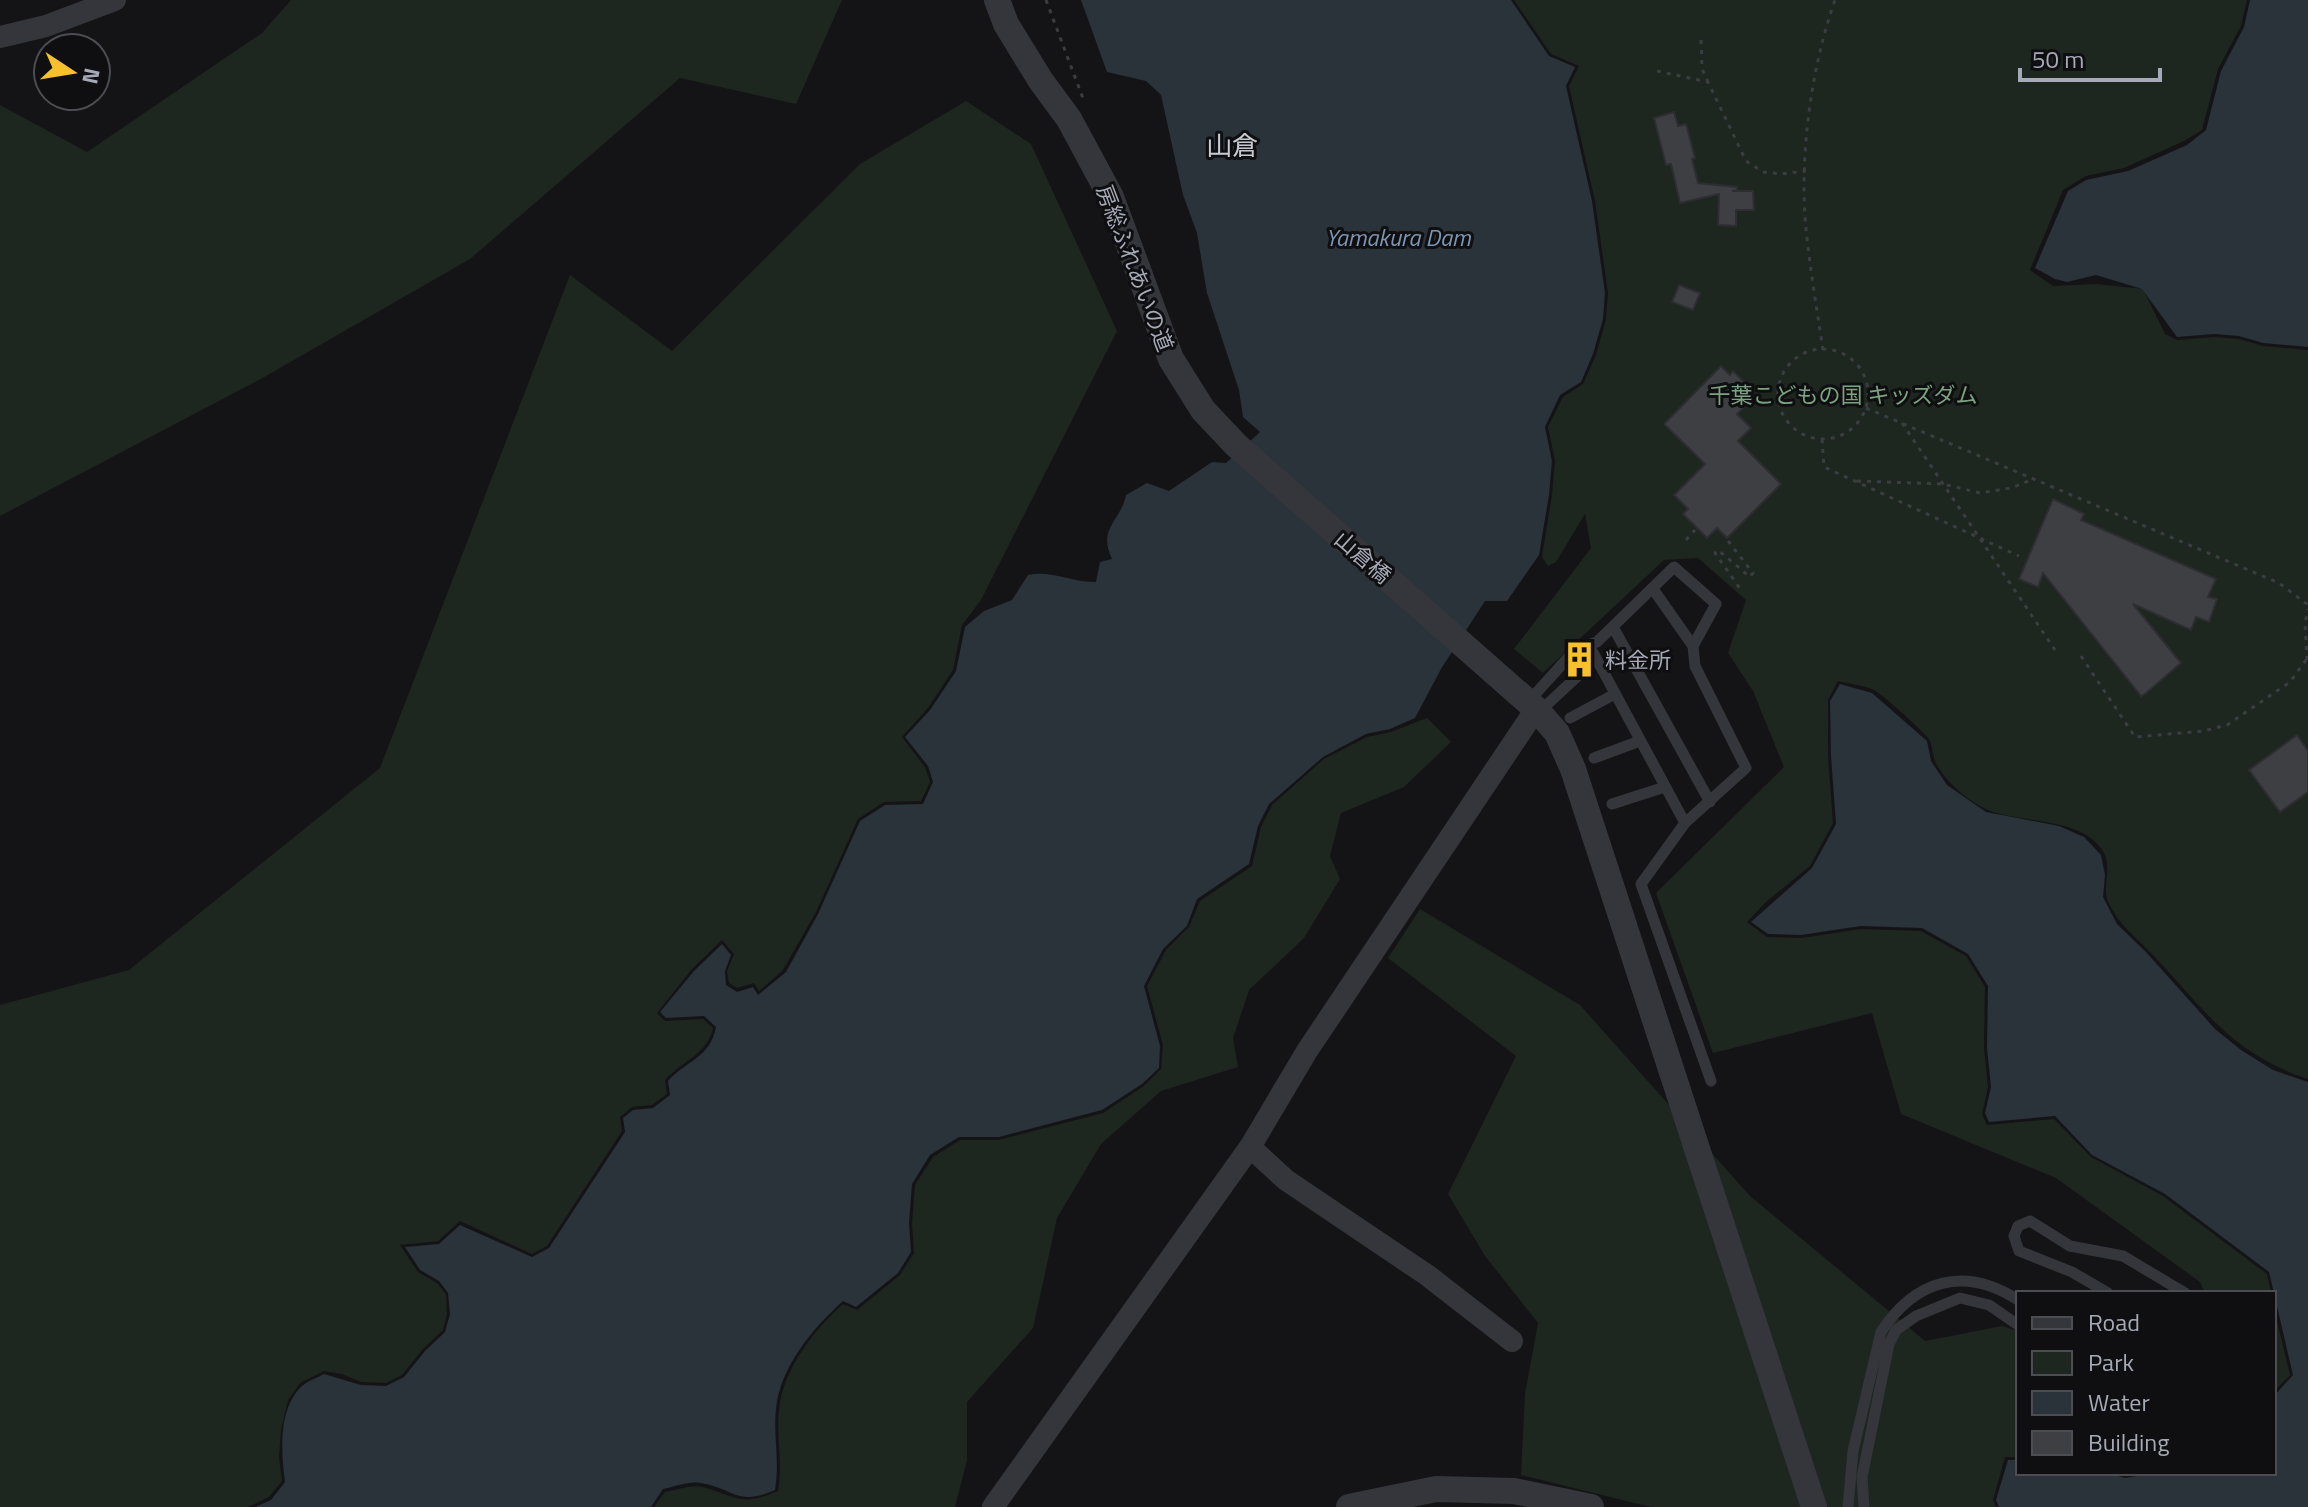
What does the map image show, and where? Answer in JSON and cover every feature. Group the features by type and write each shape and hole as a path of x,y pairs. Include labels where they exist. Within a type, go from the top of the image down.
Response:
{"street":[{"path":"0,37 46,26 115,0"},
{"name":"房総ふれあいの道","path":"997,0 1006,24 1069,119 1111,197 1171,359 1203,410 1236,445"},
{"name":"山倉橋","path":"1236,445 1534,708 1557,733 1573,769 1814,1507"},
{"path":"993,1507 1250,1147 1307,1051 1534,708"},
{"path":"1250,1147 1286,1180 1427,1275 1512,1341"},
{"path":"1349,1507 1402,1501 1436,1489 1514,1491 1591,1507"}],"lane":[{"path":"1534,708 1576,649 1593,644 1674,567 1716,604 1693,646"},
{"path":"1653,589 1693,646 1695,666 1746,768 1685,823 1641,884 1711,1081"},
{"path":"1613,627 1710,802"},
{"path":"1593,644 1596,659 1685,823"},
{"path":"1534,708 1596,659"},
{"path":"1570,718 1615,694"},
{"path":"1594,758 1640,741"},
{"path":"1612,804 1665,787"},
{"path":"2105,1291 2072,1272 2019,1251 2014,1236 2018,1226 2030,1221 2070,1246 2123,1256 2182,1291"},
{"path":"1848,1507 1853,1451 1881,1332 1889,1320 1927,1287 1956,1279 1998,1287 2016,1299"},
{"path":"1864,1507 1862,1477 1889,1344 1896,1330 1937,1306 1960,1298 1989,1305 2016,1324"}],"path":[{"path":"1823,350 1806,227 1806,171 1811,100 1825,29 1835,0"},
{"path":"1701,40 1702,69 1746,161 1763,172 1781,174 1806,171"},
{"path":"1657,71 1708,82"},
{"path":"1811,350 1823,350 1840,351 1862,369 1870,396 1860,423 1836,439 1807,438 1785,420 1777,393 1787,366 1811,350"},
{"path":"1866,408 2279,583 2308,607 2305,623 2307,660 2290,682 2227,725 2203,731 2135,737 2081,656"},
{"path":"1902,423 2055,650"},
{"path":"1822,439 1824,467 2019,556"},
{"path":"1854,481 1943,484 1980,493 2011,488 2034,479"},
{"path":"1686,540 1695,530"},
{"path":"1728,541 1753,573 1750,577 1718,550 1715,553 1741,590"}],"green space":[{"path":"291,0 842,0 796,104 680,78 470,259 259,380 0,516 0,105 87,152 262,33"},
{"name":"千葉こどもの国 キッズダム","path":"1514,0 2247,0 2241,26 2218,69 2202,130 2124,168 2086,176 2063,190 2030,270 2053,286 2096,284 2143,289 2165,334 2177,340 2214,337 2308,350 2308,1079 2281,1069 2238,1042 2203,1010 2126,928 2108,901 2106,859 2095,841 2067,827 2002,814 1973,801 1944,776 1935,761 1930,740 1885,698 1866,687 1838,681 1828,700 1833,823 1810,866 1747,922 1767,937 1802,938 1861,929 1921,931 1966,956 1985,987 1984,1048 1988,1087 1982,1114 1987,1125 2054,1119 2091,1157 2163,1196 2267,1274 2271,1291 2204,1291 2200,1282 2056,1178 1901,1114 1872,1013 1713,1053 1656,893 1784,767 1753,691 1728,653 1746,600 1698,558 1664,560 1543,673 1514,649 1591,548 1585,514 1556,562 1548,566 1542,557 1555,461 1548,427 1563,397 1583,384 1596,355 1606,319 1608,293 1595,201 1569,86 1579,66 1551,54"},
{"path":"966,101 1031,144 1117,331 981,600 962,625 953,670 928,708 902,737 925,767 930,782 921,801 884,802 858,819 816,912 783,970 759,991 754,983 737,988 729,983 727,971 734,954 722,940 692,969 657,1013 665,1021 703,1019 713,1028 710,1037 700,1051 665,1080 667,1094 652,1105 632,1107 620,1117 622,1131 547,1246 532,1254 460,1221 438,1241 400,1245 418,1272 437,1283 446,1294 447,1314 443,1330 402,1375 386,1383 361,1382 324,1371 300,1383 288,1400 281,1430 279,1457 282,1481 269,1497 248,1507 0,1507 0,1005 129,970 380,768 570,275 672,351 860,164"},
{"path":"1427,718 1451,742 1404,787 1341,813 1330,856 1340,879 1304,938 1249,990 1233,1038 1238,1067 1161,1091 1101,1144 1057,1218 1033,1328 967,1402 967,1460 955,1507 654,1507 665,1492 689,1487 699,1486 739,1499 755,1499 778,1491 779,1410 793,1365 811,1338 843,1304 857,1310 900,1275 914,1253 912,1223 915,1185 933,1157 960,1140 999,1140 1103,1113 1144,1086 1161,1069 1163,1045 1147,986 1166,950 1189,927 1200,901 1252,866 1261,827 1272,805 1324,759 1367,737 1391,732"},
{"path":"1420,909 1580,1005 1750,1196 1925,1341 2002,1326 2016,1330 2016,1457 2005,1457 1993,1500 1996,1507 1651,1507 1521,1475 1525,1394 1538,1323 1485,1256 1448,1194 1516,1056 1388,958"},
{"path":"2276,1317 2290,1375 2276,1389"}],"water":[{"name":"Yamakura Dam","path":"1081,0 1511,0 1549,56 1575,67 1566,86 1592,201 1605,293 1603,319 1581,382 1560,395 1545,427 1552,461 1539,555 1507,601 1485,601 1441,669 1415,718 1390,729 1366,734 1323,757 1269,804 1258,826 1249,864 1197,899 1187,926 1163,949 1144,986 1160,1046 1159,1068 1142,1084 1102,1110 999,1137 959,1137 930,1155 912,1184 909,1223 911,1252 898,1273 856,1307 843,1301 820,1323 800,1349 784,1378 776,1409 775,1490 744,1497 711,1485 692,1483 663,1489 651,1507 255,1507 271,1500 285,1482 282,1445 285,1419 288,1407 301,1387 324,1374 361,1385 386,1386 404,1377 445,1332 450,1314 448,1293 439,1281 420,1270 405,1247 439,1244 460,1225 532,1257 549,1248 625,1132 623,1118 633,1110 653,1108 670,1095 668,1081 709,1045 716,1027 704,1016 666,1018 660,1012 694,971 722,944 731,955 725,971 726,985 737,992 753,987 758,995 786,972 818,914 860,821 885,805 923,804 933,782 928,766 905,737 930,710 956,671 965,627 984,611 1012,600 1028,575 1045,574 1096,582 1100,562 1112,559 1107,540 1126,495 1147,483 1169,491 1212,462 1226,463 1260,432 1243,417 1239,390 1207,293 1197,233 1183,195 1161,95 1146,81 1107,72"},
{"path":"2250,0 2308,0 2308,347 2214,334 2177,337 2142,289 2096,275 2067,282 2035,268 2068,191 2086,180 2128,171 2187,145 2206,130 2221,71 2244,27"},
{"path":"1840,684 1872,693 1927,741 1931,761 1947,785 1986,812 2059,826 2084,837 2101,855 2105,875 2103,897 2117,924 2215,1029 2273,1070 2308,1082 2308,1507 1999,1507 1996,1500 2008,1460 2016,1460 2016,1475 2115,1475 2125,1478 2142,1475 2276,1475 2276,1394 2293,1375 2276,1291 2273,1291 2269,1272 2165,1194 2092,1155 2055,1116 1989,1122 1985,1113 1991,1087 1987,1048 1988,986 1968,954 1922,928 1861,926 1801,935 1768,934 1751,922 1812,868 1836,824 1830,701"}],"building":[{"path":"1674,112 1678,126 1686,124 1698,183 1737,187 1732,191 1753,191 1754,210 1736,210 1736,226 1718,225 1719,194 1680,203 1671,164 1666,165 1654,118"},
{"path":"1679,285 1700,293 1693,310 1672,302"},
{"path":"1721,366 1730,375 1733,371 1748,386 1740,394 1748,403 1737,414 1751,428 1738,441 1781,484 1727,538 1717,528 1707,538 1683,514 1688,509 1674,495 1705,464 1664,424"},
{"path":"2053,499 2084,514 2081,520 2216,579 2208,597 2217,599 2209,622 2196,617 2191,630 2133,604 2181,663 2141,696 2043,573 2038,587 2019,579"},
{"path":"2297,735 2308,751 2308,792 2280,812 2249,770"}],"place":[{"name":"料金所","path":"1579,660"}],"district":[{"name":"山倉","path":"1232,146"}]}
